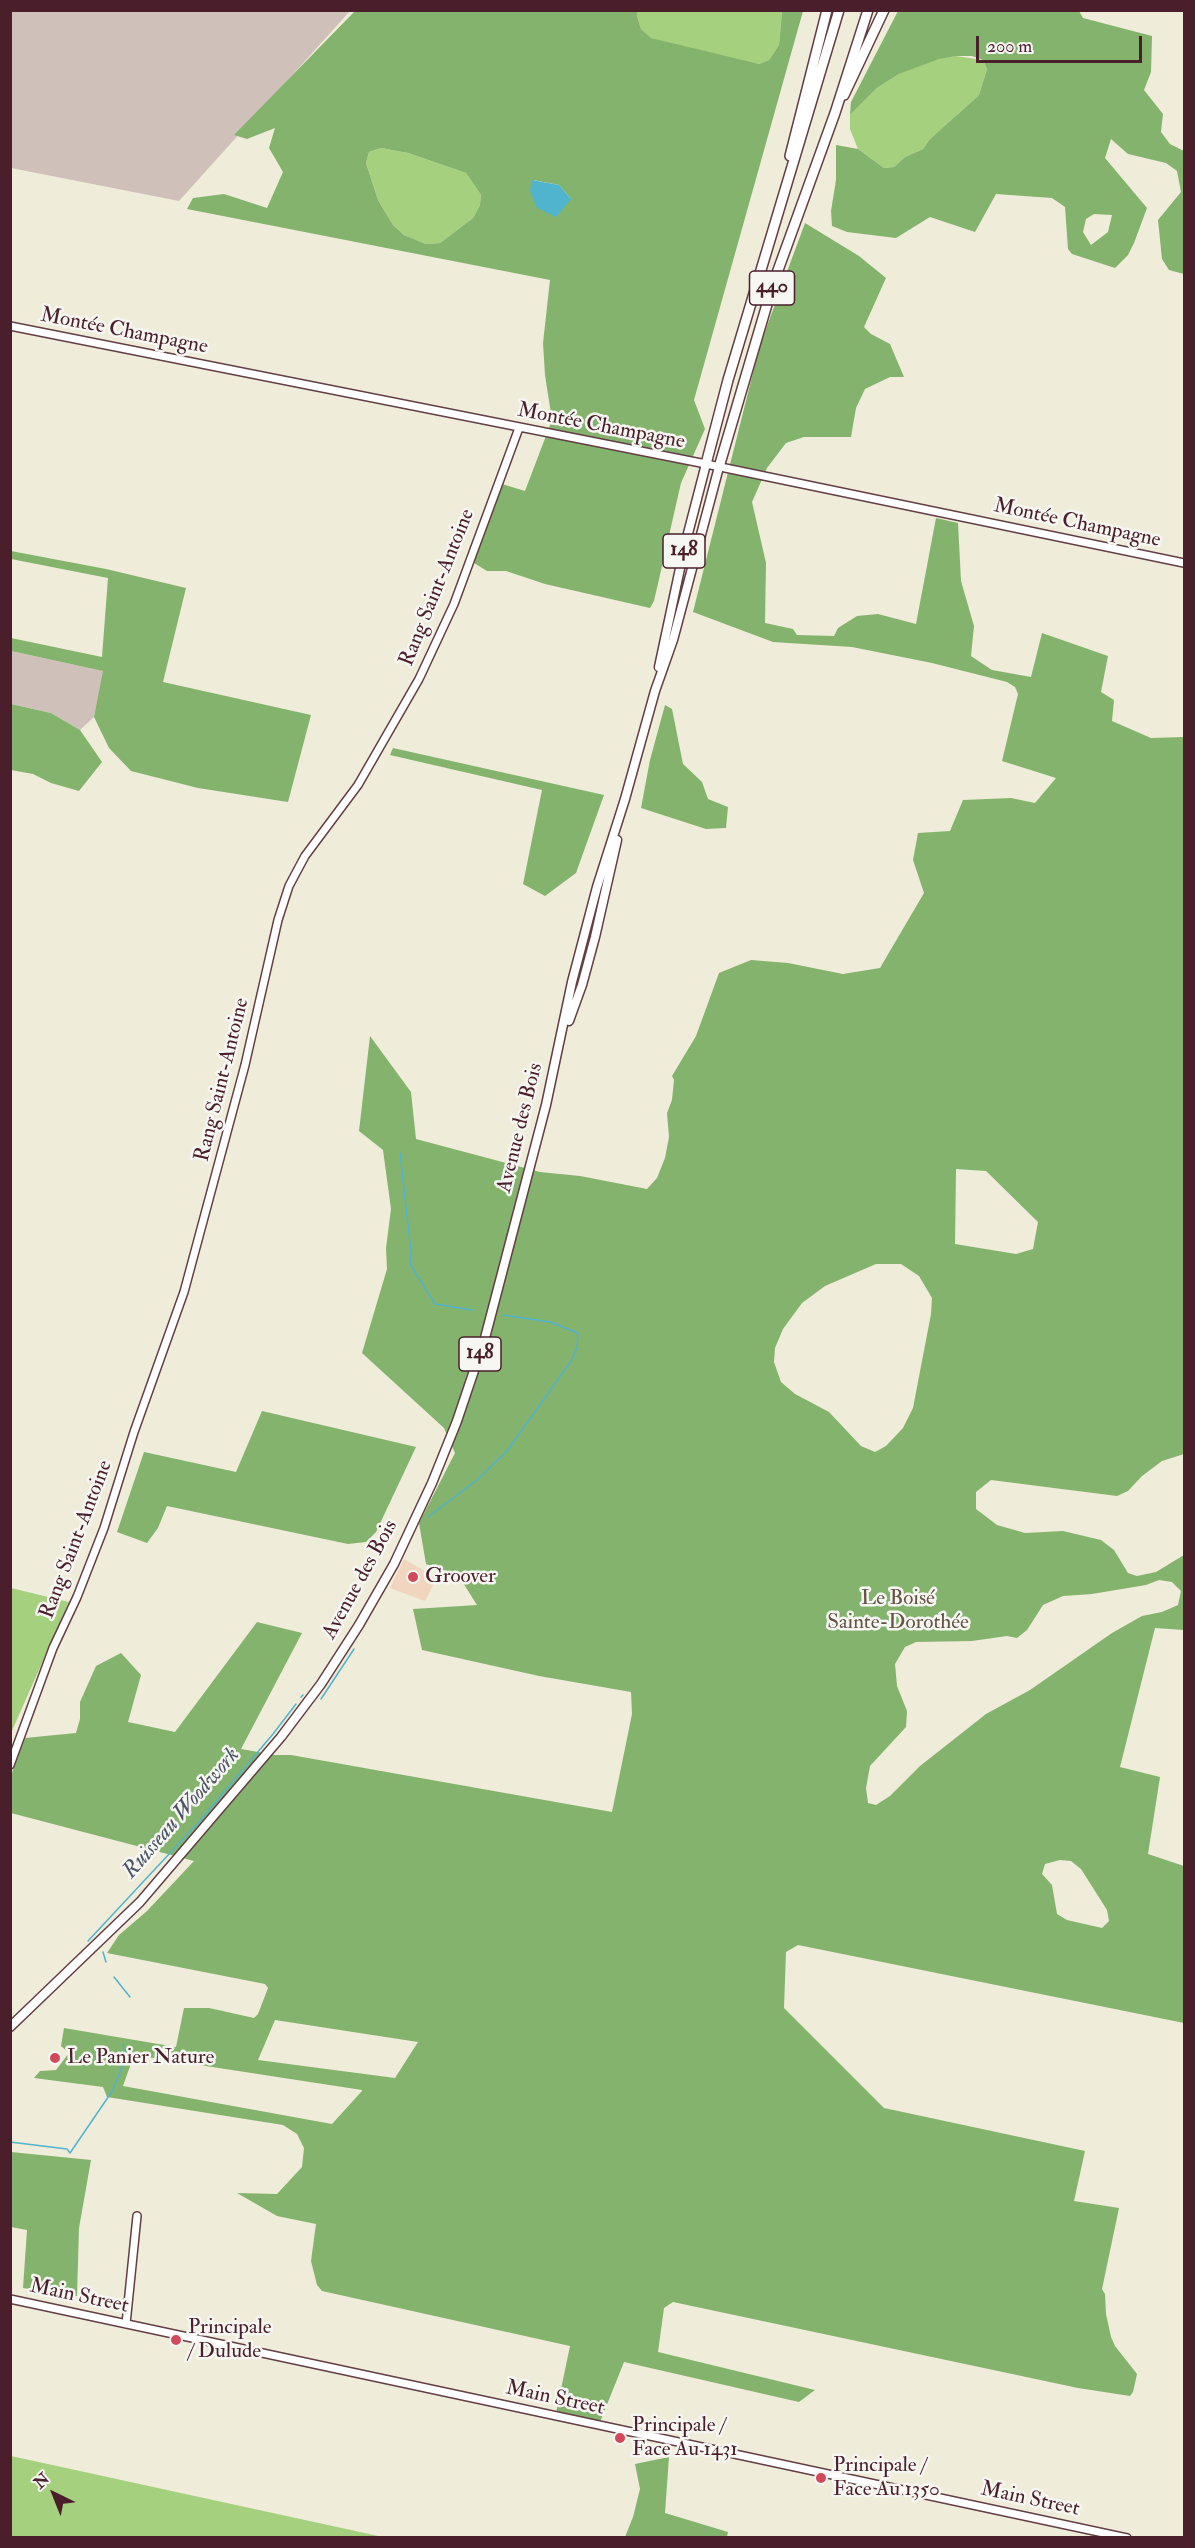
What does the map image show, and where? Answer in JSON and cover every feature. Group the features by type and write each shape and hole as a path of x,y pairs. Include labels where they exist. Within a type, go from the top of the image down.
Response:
{"highway":[{"path":"775,223 827,10"},
{"name":"440","path":"706,464 728,380 839,10"},
{"name":"440","path":"719,467 776,276 835,113 868,10"},
{"path":"835,113 884,10"}],"main road":[{"name":"Avenue des Bois","path":"655,691 666,627 706,464"},
{"name":"Avenue des Bois","path":"10,2027 140,1902 252,1773 321,1684 380,1588 437,1472 485,1338 560,1047 582,985 597,929 625,799 655,691 673,640 719,467"}],"street":[{"name":"Montée Champagne","path":"10,326 706,464 1185,563"},
{"name":"Rang Saint-Antoine","path":"10,1765 53,1648 77,1597 104,1528 134,1432 184,1292 245,1065 278,920 289,885 305,856 358,785 419,679 454,604 519,428"},
{"path":"126,2324 137,2216"},
{"name":"Main Street","path":"10,2299 1127,2538"}],"shaded area":[{"path":"10,11 350,11 179,201 11,168"},
{"path":"11,651 104,671 94,717 80,730 51,713 11,704"},
{"path":"404,1559 437,1578 425,1601 390,1588"}],"green space":[{"path":"638,10 782,11 779,45 769,60 759,64 747,63 650,38 641,29 637,16"},
{"path":"355,11 638,11 637,16 641,29 651,38 759,64 769,60 779,45 782,11 803,11 694,400 705,429 681,483 654,601 650,608 545,584 506,571 487,571 474,563 502,484 525,491 552,420 543,343 550,280 187,209 193,198 224,194 267,208 283,172 269,148 275,128 247,139 234,135","holes":["381,148 408,153 466,173 481,195 480,205 473,218 440,243 426,244 404,235 393,225 378,200 366,163 369,152","533,180 559,185 571,199"]},
{"path":"898,11 1079,11 1083,18 1152,36 1151,72 1144,90 1163,114 1161,132 1170,144 1184,151 1184,274 1169,270 1162,259 1158,220 1181,192 1177,171 1166,163 1128,154 1111,139 1105,158 1147,208 1128,255 1115,268 1072,254 1068,249 1065,207 1052,198 996,194 975,232 930,217 896,238 847,232 832,226 836,145 858,149 884,168 894,167 905,157 923,149 929,140 979,95 987,69 983,60 972,56 939,59 899,74 877,88 850,115 851,102","holes":["1094,214 1112,215 1108,232 1091,245 1083,232 1086,219"]},
{"path":"956,56 983,60 987,69 979,95 929,140 923,149 905,157 894,167 884,168 858,149 850,129 850,115 877,88 899,74 939,58"},
{"path":"381,148 408,153 466,173 481,195 480,205 473,218 440,243 426,244 404,235 393,225 378,200 366,163 369,152"},
{"name":"Le Boisé Sainte-Dorothée","path":"805,223 859,256 886,278 864,327 871,334 890,344 904,377 890,377 865,389 856,408 851,437 804,437 786,443 767,468 752,502 766,563 765,623 793,629 797,635 834,636 838,628 857,616 878,614 916,624 936,518 958,523 961,581 974,626 971,656 992,670 1031,677 1042,633 1108,656 1101,692 1114,700 1112,721 1151,738 1184,737 1184,1454 1162,1461 1142,1476 1128,1491 1117,1496 991,1480 976,1492 976,1509 997,1525 1025,1533 1063,1531 1101,1540 1114,1550 1128,1573 1137,1576 1156,1572 1184,1555 1184,1630 1155,1628 1120,1767 1160,1777 1148,1854 1184,1866 1184,2023 798,1945 786,1952 784,2008 884,2108 1085,2151 1074,2201 1119,2208 1102,2289 1105,2294 1111,2337 1115,2346 1137,2374 1130,2396 1078,2388 673,2302 664,2308 658,2352 815,2390 799,2402 624,2362 600,2422 556,2413 570,2346 322,2291 317,2285 311,2261 316,2224 277,2216 237,2193 277,2194 302,2167 304,2148 297,2134 283,2125 107,2097 103,2087 34,2078 40,2071 56,2070 69,2053 61,2046 64,2028 176,2047 184,2008 209,2008 254,2018 258,2014 268,1988 265,1984 107,1953 119,1935 147,1911 194,1861 11,1813 10,1778 25,1738 76,1733 80,1719 80,1702 96,1666 121,1653 141,1675 128,1722 175,1732 257,1622 302,1633 241,1749 275,1755 291,1755 612,1812 632,1714 631,1692 539,1676 422,1650 413,1609 477,1605 458,1575 426,1564 419,1523 455,1453 444,1428 362,1353 387,1269 386,1248 391,1209 383,1150 359,1131 370,1036 411,1092 416,1139 540,1172 580,1176 647,1189 657,1178 665,1158 669,1137 667,1113 672,1100 674,1080 672,1076 696,1036 719,973 751,960 788,963 843,974 880,968 924,893 913,860 918,833 950,831 963,800 1011,798 1035,803 1056,778 1002,761 1018,694 1015,687 1007,682 932,663 852,647 773,642 693,612 760,345","holes":["956,1169 986,1171 1038,1222 1033,1249 1016,1254 955,1244","876,1264 901,1264 919,1276 932,1298 913,1408 903,1428 886,1446 875,1452 861,1446 829,1412 795,1394 781,1382 774,1362 775,1348 783,1329 802,1303 825,1286","1159,1580 1172,1582 1181,1591 1178,1605 1162,1612 1142,1616 1112,1633 1030,1690 986,1714 920,1766 890,1796 876,1805 868,1803 866,1788 870,1766 906,1727 907,1711 897,1686 895,1664 905,1647 916,1642 972,1641 1007,1636 1017,1638 1027,1630 1043,1605 1063,1596 1092,1594 1146,1585","1060,1860 1071,1861 1081,1869 1107,1910 1109,1921 1102,1928 1067,1920 1057,1914 1052,1885 1042,1874 1045,1864","275,2020 418,2042 395,2078 258,2060","134,2055 362,2090 332,2124 123,2086"]},
{"path":"11,551 106,569 186,588 163,682 311,715 288,802 198,788 131,771 109,748 94,717 103,671 11,651 11,638 102,657 108,578 11,559"},
{"path":"11,704 51,713 80,730 102,762 79,791 51,783 33,774 11,770"},
{"path":"665,705 672,709 683,764 702,782 708,799 728,807 726,828 706,829 641,808 650,760"},
{"path":"393,748 604,795 576,873 545,896 523,884 542,790 390,755"},
{"path":"262,1411 416,1447 376,1532 366,1542 348,1544 167,1506 158,1528 147,1543 117,1532 144,1452 236,1472"},
{"path":"10,1588 69,1602 11,1733"},
{"path":"11,2152 91,2160 79,2228 77,2296 23,2288 27,2230 11,2227"},
{"path":"11,2456 383,2537 11,2537"},
{"path":"669,2457 665,2513 728,2532 727,2537 625,2537 640,2489 635,2464"}],"water":[{"path":"532,180 559,185 571,199 556,217 537,208 530,191"}],"waterway":[{"name":"Ruisseau Woodwork","path":"400,1153 411,1252 410,1264 435,1304 472,1310"},
{"name":"Ruisseau Woodwork","path":"428,1517 477,1480 507,1451 571,1361 577,1348 578,1333 550,1322 503,1315"},
{"name":"Ruisseau Woodwork","path":"321,1699 354,1649"},
{"name":"Ruisseau Woodwork","path":"88,1941 197,1824 296,1704"},
{"name":"Ruisseau Woodwork","path":"103,1952 106,1962"},
{"name":"Ruisseau Woodwork","path":"114,1977 130,1997"},
{"name":"Ruisseau Woodwork","path":"10,2142 67,2149 70,2153 113,2090 125,2059 123,2044"}],"place":[{"name":"Groover","path":"413,1577"},
{"name":"Le Panier Nature","path":"55,2058"},
{"name":"Principale / Dulude","path":"176,2340"},
{"name":"Principale / Face Au 1431","path":"620,2438"},
{"name":"Principale / Face Au 1350","path":"821,2478"}]}
